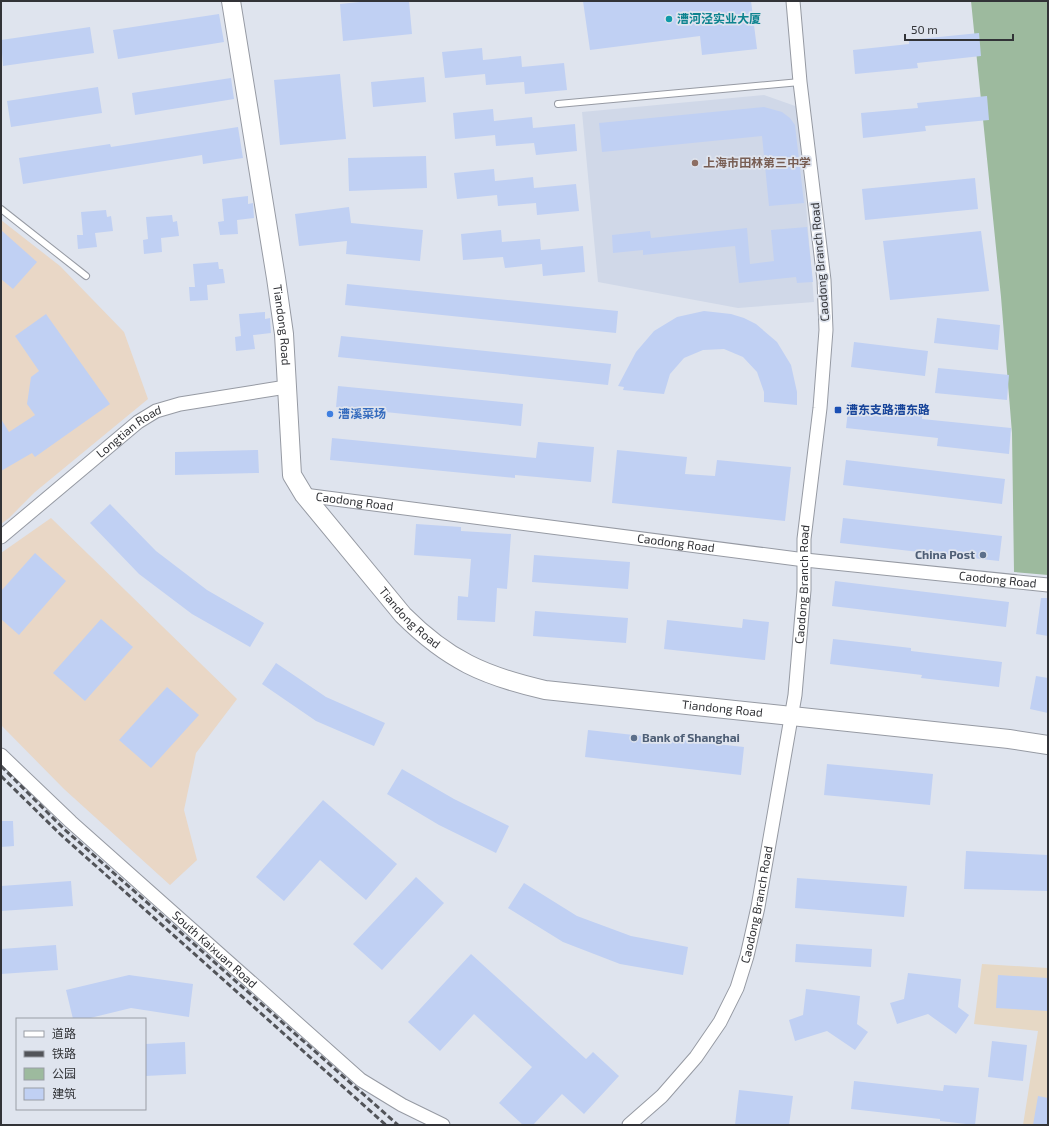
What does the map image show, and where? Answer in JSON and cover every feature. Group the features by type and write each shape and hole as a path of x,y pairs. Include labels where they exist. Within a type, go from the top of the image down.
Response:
{"street":[{"name":"Tiandong Road","path":"231,1 284,334 290,465 297,485 304,495 403,615 421,632 446,652 474,669 509,682 545,690 586,696 1009,739 1048,745"},
{"name":"Caodong Branch Road","path":"629,1125 662,1096 696,1057 720,1022 737,988 747,956 758,907 792,716 798,671 805,560 804,539 821,401 826,308 824,280 800,82 793,1"},
{"name":"Longtian Road","path":"1,537 138,422 156,411 180,404 286,387"},
{"name":"Caodong Road","path":"304,495 805,560 1048,585"},
{"name":"South Kaixuan Road","path":"1,755 71,822 361,1080 402,1105 443,1125"}],"lane":[{"path":"558,104 800,82"},
{"path":"1,209 86,276"}],"shaded area":[{"name":"上海市田林第三中学","path":"764,95 798,107 814,302 738,308 598,282 582,112"},
{"path":"1,220 60,266 124,332 148,399 35,492 1,524"},
{"path":"51,518 237,699 196,753 184,810 197,860 170,885 64,789 1,725 1,553"},
{"path":"982,964 1048,968 1048,1125 1023,1125 1038,1031 974,1024"}],"green space":[{"path":"971,1 1048,1 1048,575 1014,572 1012,433 1001,297"}],"building":[{"path":"369,1 409,1 412,34 343,41 340,4"},
{"name":"漕河泾实业大厦","path":"583,1 751,1 757,49 702,55 700,36 590,50"},
{"path":"219,14 224,42 118,59 113,30"},
{"path":"90,27 94,53 3,66 1,40"},
{"path":"979,33 981,56 917,63 918,68 855,74 853,50 909,44 909,40"},
{"path":"482,48 483,60 521,56 522,67 564,63 567,90 525,94 524,82 486,85 485,74 445,78 442,52"},
{"path":"340,74 346,139 280,145 274,80"},
{"path":"424,77 426,102 373,107 371,82"},
{"path":"231,78 234,99 135,115 132,93"},
{"path":"98,87 102,113 11,127 7,101"},
{"path":"987,96 989,120 925,126 926,131 863,138 861,113 918,108 917,103"},
{"path":"764,107 782,112 790,118 795,125 804,203 769,206 762,136 602,152 599,123"},
{"path":"493,109 494,121 532,117 533,128 575,124 577,151 536,155 534,143 496,146 495,135 455,139 453,113"},
{"path":"238,127 243,158 203,164 202,155 23,184 19,158 110,144 111,147"},
{"path":"426,156 427,188 349,191 348,158"},
{"path":"494,169 495,181 533,177 534,188 576,184 579,211 537,215 536,203 498,206 497,195 457,199 454,173"},
{"path":"975,178 978,209 865,220 862,189"},
{"path":"248,196 248,204 253,203 254,218 237,220 238,234 220,235 218,222 224,221 222,199"},
{"path":"349,207 351,223 423,230 420,261 346,254 347,241 299,246 295,214"},
{"path":"106,210 107,217 111,216 113,231 95,233 97,247 78,249 77,235 83,235 81,212"},
{"path":"172,215 173,222 177,221 179,236 161,238 162,252 144,254 143,240 148,239 146,217"},
{"path":"807,227 813,282 797,283 796,277 739,283 735,246 643,255 643,250 613,253 612,235 650,231 651,238 747,228 750,264 774,261 771,230"},
{"path":"1,230 37,262 13,289 1,279"},
{"path":"501,230 502,242 540,239 541,250 583,246 585,272 543,276 542,264 505,268 503,257 463,260 461,234"},
{"path":"981,231 989,291 890,300 883,241"},
{"path":"218,262 219,269 223,269 225,283 207,285 208,300 190,301 189,287 195,287 193,264"},
{"path":"347,284 618,311 616,333 345,305"},
{"path":"704,311 731,314 744,318 756,324 777,342 791,365 797,392 797,405 764,402 764,392 757,372 743,357 724,349 703,350 684,358 670,374 664,394 623,390 624,387 618,386 636,352 654,331 677,317"},
{"path":"265,312 265,319 270,318 271,333 253,335 255,349 236,351 235,337 241,336 239,314"},
{"path":"46,314 110,404 35,457 32,453 1,471 1,419 9,432 35,415 27,404 31,377 39,371 15,336"},
{"path":"937,318 1000,325 998,350 934,343"},
{"path":"341,336 611,364 608,385 338,357"},
{"path":"854,342 928,351 925,376 851,367"},
{"path":"938,368 1009,375 1007,400 935,393"},
{"path":"338,386 523,404 521,426 336,407"},
{"path":"849,402 923,411 922,419 1011,428 1009,454 937,446 938,438 846,428"},
{"path":"332,438 536,458 538,442 594,447 591,482 515,475 515,478 330,460"},
{"path":"258,450 259,473 175,475 175,452"},
{"path":"617,450 687,457 685,474 715,476 717,460 791,467 785,521 612,503"},
{"path":"846,460 1005,479 1002,504 843,485"},
{"path":"110,504 156,551 207,590 264,623 250,647 192,614 139,574 90,523"},
{"path":"843,518 1002,536 999,561 840,543"},
{"path":"416,524 461,527 461,531 511,534 507,589 497,588 495,622 457,620 458,596 468,597 471,559 414,555"},
{"path":"35,553 66,581 19,635 1,619 1,591"},
{"path":"534,555 630,562 628,589 532,582"},
{"path":"835,581 1009,602 1006,627 832,606"},
{"path":"1041,598 1048,598 1048,636 1036,634"},
{"path":"535,611 628,618 626,643 533,636"},
{"path":"101,619 133,647 85,701 53,673"},
{"path":"743,619 769,622 765,660 664,649 667,620 742,628"},
{"path":"833,639 911,648 911,651 1002,662 999,687 921,678 922,675 830,664"},
{"path":"276,663 326,697 385,723 374,746 316,721 262,684"},
{"path":"1036,676 1048,678 1048,713 1030,709"},
{"path":"167,687 199,715 151,768 119,740"},
{"path":"588,730 744,747 741,775 585,757"},
{"path":"827,764 933,774 930,805 824,795"},
{"path":"402,769 454,799 509,826 496,853 439,825 387,794"},
{"path":"323,800 397,864 366,900 320,860 284,901 256,877"},
{"path":"1,821 13,821 14,846 1,847"},
{"path":"966,851 1048,855 1048,891 964,889"},
{"path":"416,877 444,903 382,970 353,944"},
{"path":"797,878 907,886 904,917 795,908"},
{"path":"71,881 73,906 1,911 1,886"},
{"path":"524,883 577,916 631,936 688,947 683,975 620,964 563,942 508,908"},
{"path":"796,944 872,949 871,967 795,962"},
{"path":"56,945 58,970 1,974 1,949"},
{"path":"471,954 586,1059 593,1052 619,1076 584,1114 562,1094 533,1125 523,1125 499,1103 532,1067 474,1014 440,1051 408,1022"},
{"path":"908,973 961,979 958,1007 969,1015 956,1034 928,1014 897,1024 890,1003 904,999"},
{"path":"129,975 193,984 189,1017 131,1008 90,1018 73,1018 66,990"},
{"path":"998,975 1048,978 1048,1011 996,1008"},
{"path":"806,989 860,996 857,1024 868,1032 855,1050 827,1031 795,1041 789,1020 803,1015"},
{"path":"992,1041 1027,1045 1023,1081 988,1077"},
{"path":"185,1042 186,1074 146,1076 146,1044"},
{"path":"854,1081 943,1091 944,1085 979,1088 975,1125 940,1121 940,1119 851,1109"},
{"path":"739,1090 793,1096 789,1125 735,1125"},
{"path":"1038,1096 1048,1098 1048,1125 1033,1125"}],"railway":[{"path":"1,766 63,828 398,1125"},
{"path":"1,776 59,833 386,1125"}],"place":[{"name":"漕河泾实业大厦","path":"669,19"},
{"name":"上海市田林第三中学","path":"695,163"},
{"name":"漕东支路漕东路","path":"838,410"},
{"name":"漕溪菜场","path":"330,414"},
{"name":"China Post","path":"983,555"},
{"name":"Bank of Shanghai","path":"634,738"}]}
